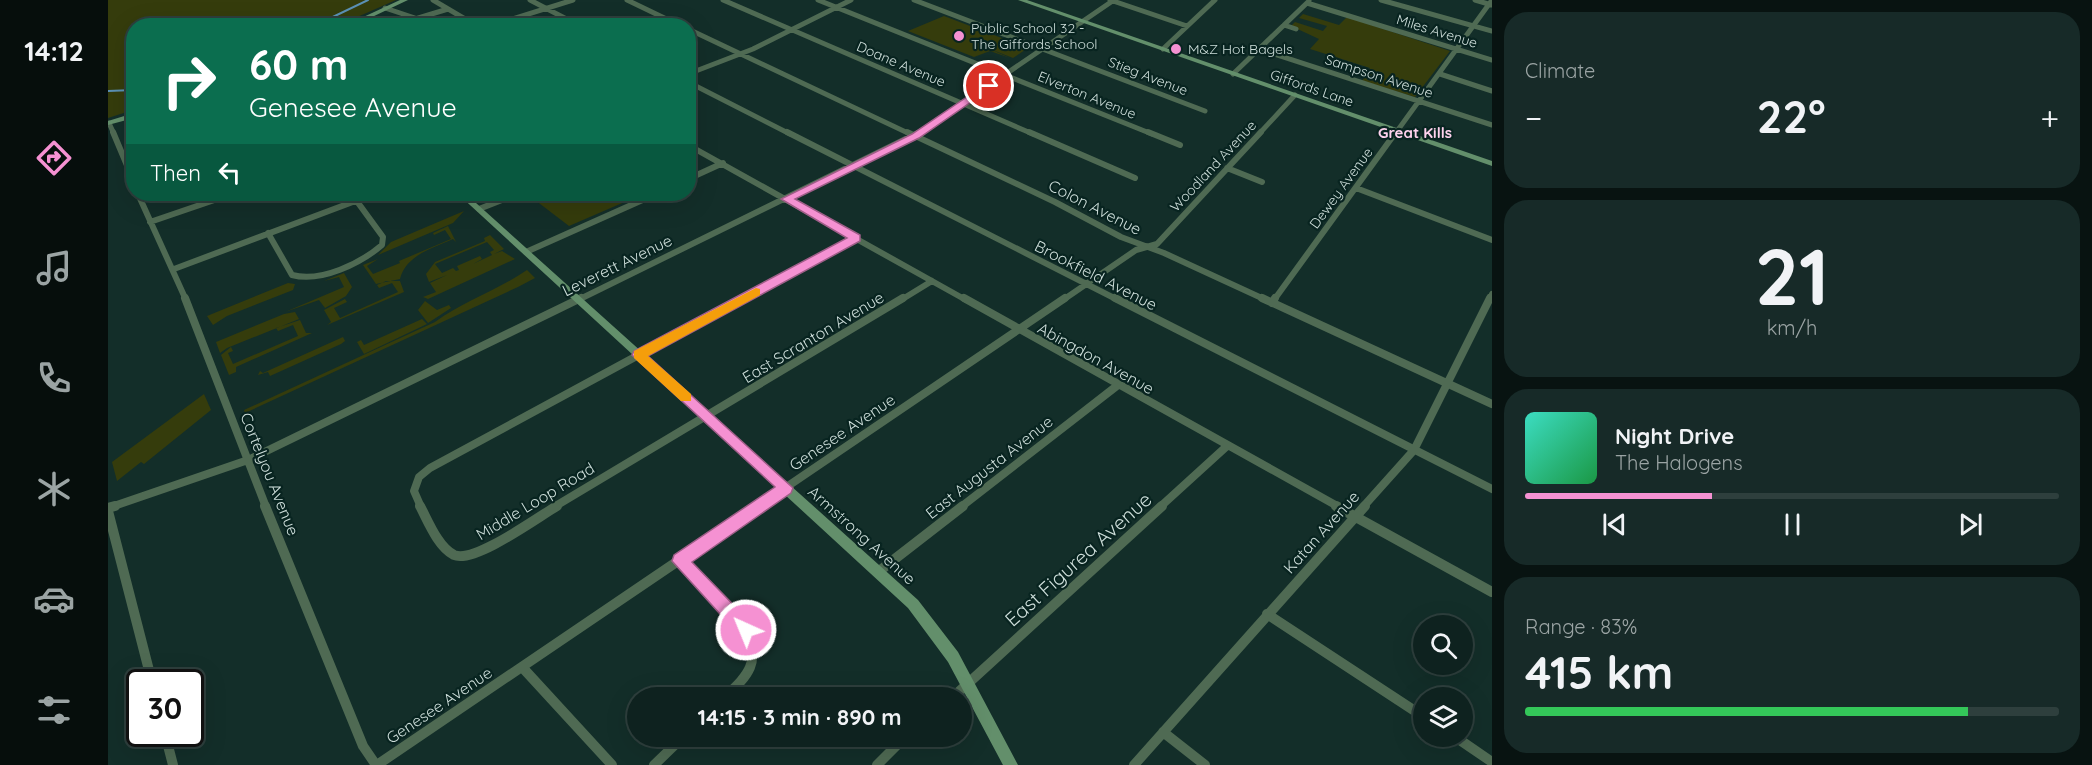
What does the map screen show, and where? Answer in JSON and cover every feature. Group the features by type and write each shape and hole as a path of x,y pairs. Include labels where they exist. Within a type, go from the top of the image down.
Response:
{"street":[{"path":"370,18 405,0"},
{"path":"433,0 463,18"},
{"path":"530,0 565,18"},
{"path":"515,18 573,0"},
{"path":"627,0 664,18"},
{"name":"Doane Avenue","path":"723,0 1135,178"},
{"name":"Elverton Avenue","path":"818,0 1180,145"},
{"path":"696,71 742,54 851,0"},
{"name":"Stieg Avenue","path":"914,0 1205,111"},
{"name":"Giffords Lane","path":"1022,0 1492,164"},
{"path":"1112,0 1187,26"},
{"name":"Leverett Avenue","path":"108,510 248,460 915,136 1112,0"},
{"path":"1163,49 1215,0"},
{"path":"1382,0 1492,31"},
{"path":"1474,0 1491,3"},
{"path":"1233,74 1309,2"},
{"name":"Miles Avenue","path":"1309,2 1492,60"},
{"name":"Dewey Avenue","path":"1272,303 1491,3"},
{"path":"386,8 416,18 448,9"},
{"path":"1284,26 1296,29"},
{"name":"Colon Avenue","path":"696,33 1146,247 1164,253 1492,404"},
{"name":"Sampson Avenue","path":"1259,49 1492,125"},
{"path":"1440,75 1492,91"},
{"name":"Brookfield Avenue","path":"696,85 1085,285 1492,489"},
{"name":"Woodland Avenue","path":"1146,247 1157,244 1295,95"},
{"path":"126,117 108,123 126,164"},
{"name":"Abingdon Avenue","path":"696,149 1492,592"},
{"path":"696,175 723,163"},
{"path":"1227,168 1262,182"},
{"path":"1356,188 1492,240"},
{"name":"Cortelyou Avenue","path":"141,201 174,269 363,747 376,765"},
{"path":"150,222 212,201"},
{"path":"174,269 353,201"},
{"path":"268,233 292,276 302,279 320,275 373,253 382,245 383,237 357,201"},
{"name":"Armstrong Avenue","path":"470,201 913,604 934,629 1011,765"},
{"path":"479,209 499,201"},
{"path":"526,252 640,201"},
{"path":"639,355 856,238"},
{"name":"Genesee Avenue","path":"376,765 1136,250 1146,247"},
{"name":"East Scranton Avenue","path":"707,416 932,281"},
{"name":"Katan Avenue","path":"1134,765 1414,450 1492,294"},
{"name":"Middle Loop Road","path":"639,355 424,472 414,491 449,552 464,556 479,552 707,416"},
{"name":"East Augusta Avenue","path":"878,572 1118,385"},
{"name":"East Figurea Avenue","path":"964,687 1227,446"},
{"path":"108,510 149,669"},
{"path":"680,561 746,630 753,642 756,653 751,670 735,687"},
{"path":"1267,614 1413,710"},
{"path":"522,667 612,765"},
{"path":"1163,732 1205,765"},
{"path":"168,747 172,765"},
{"path":"654,765 673,747"},
{"path":"877,765 895,747"},
{"path":"1470,747 1492,762"}],"green space":[{"path":"108,0 396,0 355,18 126,18 126,112 108,118"},
{"path":"1303,14 1339,25 1347,17 1450,51 1415,97 1362,81 1370,68 1310,49 1319,39 1291,26 1295,22 1323,31 1327,26 1299,18"},
{"path":"944,16 1028,48 1013,58 990,49 1010,58 990,51 974,57 908,31"},
{"path":"536,201 627,201 569,226"},
{"path":"464,211 453,223 378,255 391,242"},
{"path":"448,226 456,242 453,239 421,253 408,264 400,279 376,284 363,265 378,259 367,266 373,274 400,263 399,261 451,239 445,230 434,235 433,233"},
{"path":"490,235 504,249 494,254 502,251 515,259 428,299 423,297 436,292 430,283 447,275 429,282 426,274 435,262 485,241 484,238","holes":["487,242 494,250 490,252 492,255 473,264 482,259 480,256 457,266 459,270 456,271 453,268 442,273 435,264"]},
{"path":"527,270 535,278 245,413 244,410 435,322"},
{"path":"344,273 352,287 346,296 325,308 319,300 285,312 344,287 339,277 324,281"},
{"path":"386,281 400,281 404,292 327,325 331,322 324,310 345,299 347,302 334,308 340,318 398,292 392,283 379,288 377,285"},
{"path":"288,283 295,284 293,290 227,316 213,325 207,316"},
{"path":"425,301 437,310 449,305 451,308 428,323 418,310"},
{"path":"295,312 299,319 227,348 220,353 216,342 284,314"},
{"path":"422,319 427,324 364,354 357,342 361,340 364,345"},
{"path":"300,320 306,333 312,333 236,367 236,372 229,375 221,355 231,347 233,351 228,353 233,364 298,336 293,325 278,331 276,328"},
{"path":"343,337 345,341 341,344 270,376 268,372 258,375 260,371 263,373"},
{"path":"204,394 211,410 144,464 141,462 117,481 112,462"}],"waterway":[{"path":"331,18 368,0"},
{"path":"108,91 126,90"}],"slow traffic":[{"path":"686,398 639,355 756,292"}],"place":[{"name":"Public School 32 - The Giffords School","path":"959,36"},
{"name":"M&Z Hot Bagels","path":"1176,49"}],"district":[{"name":"Great Kills","path":"1415,132"}],"route":[{"path":"746,630 680,561 786,488 639,355 856,238 786,199 915,136 989,86"}]}
